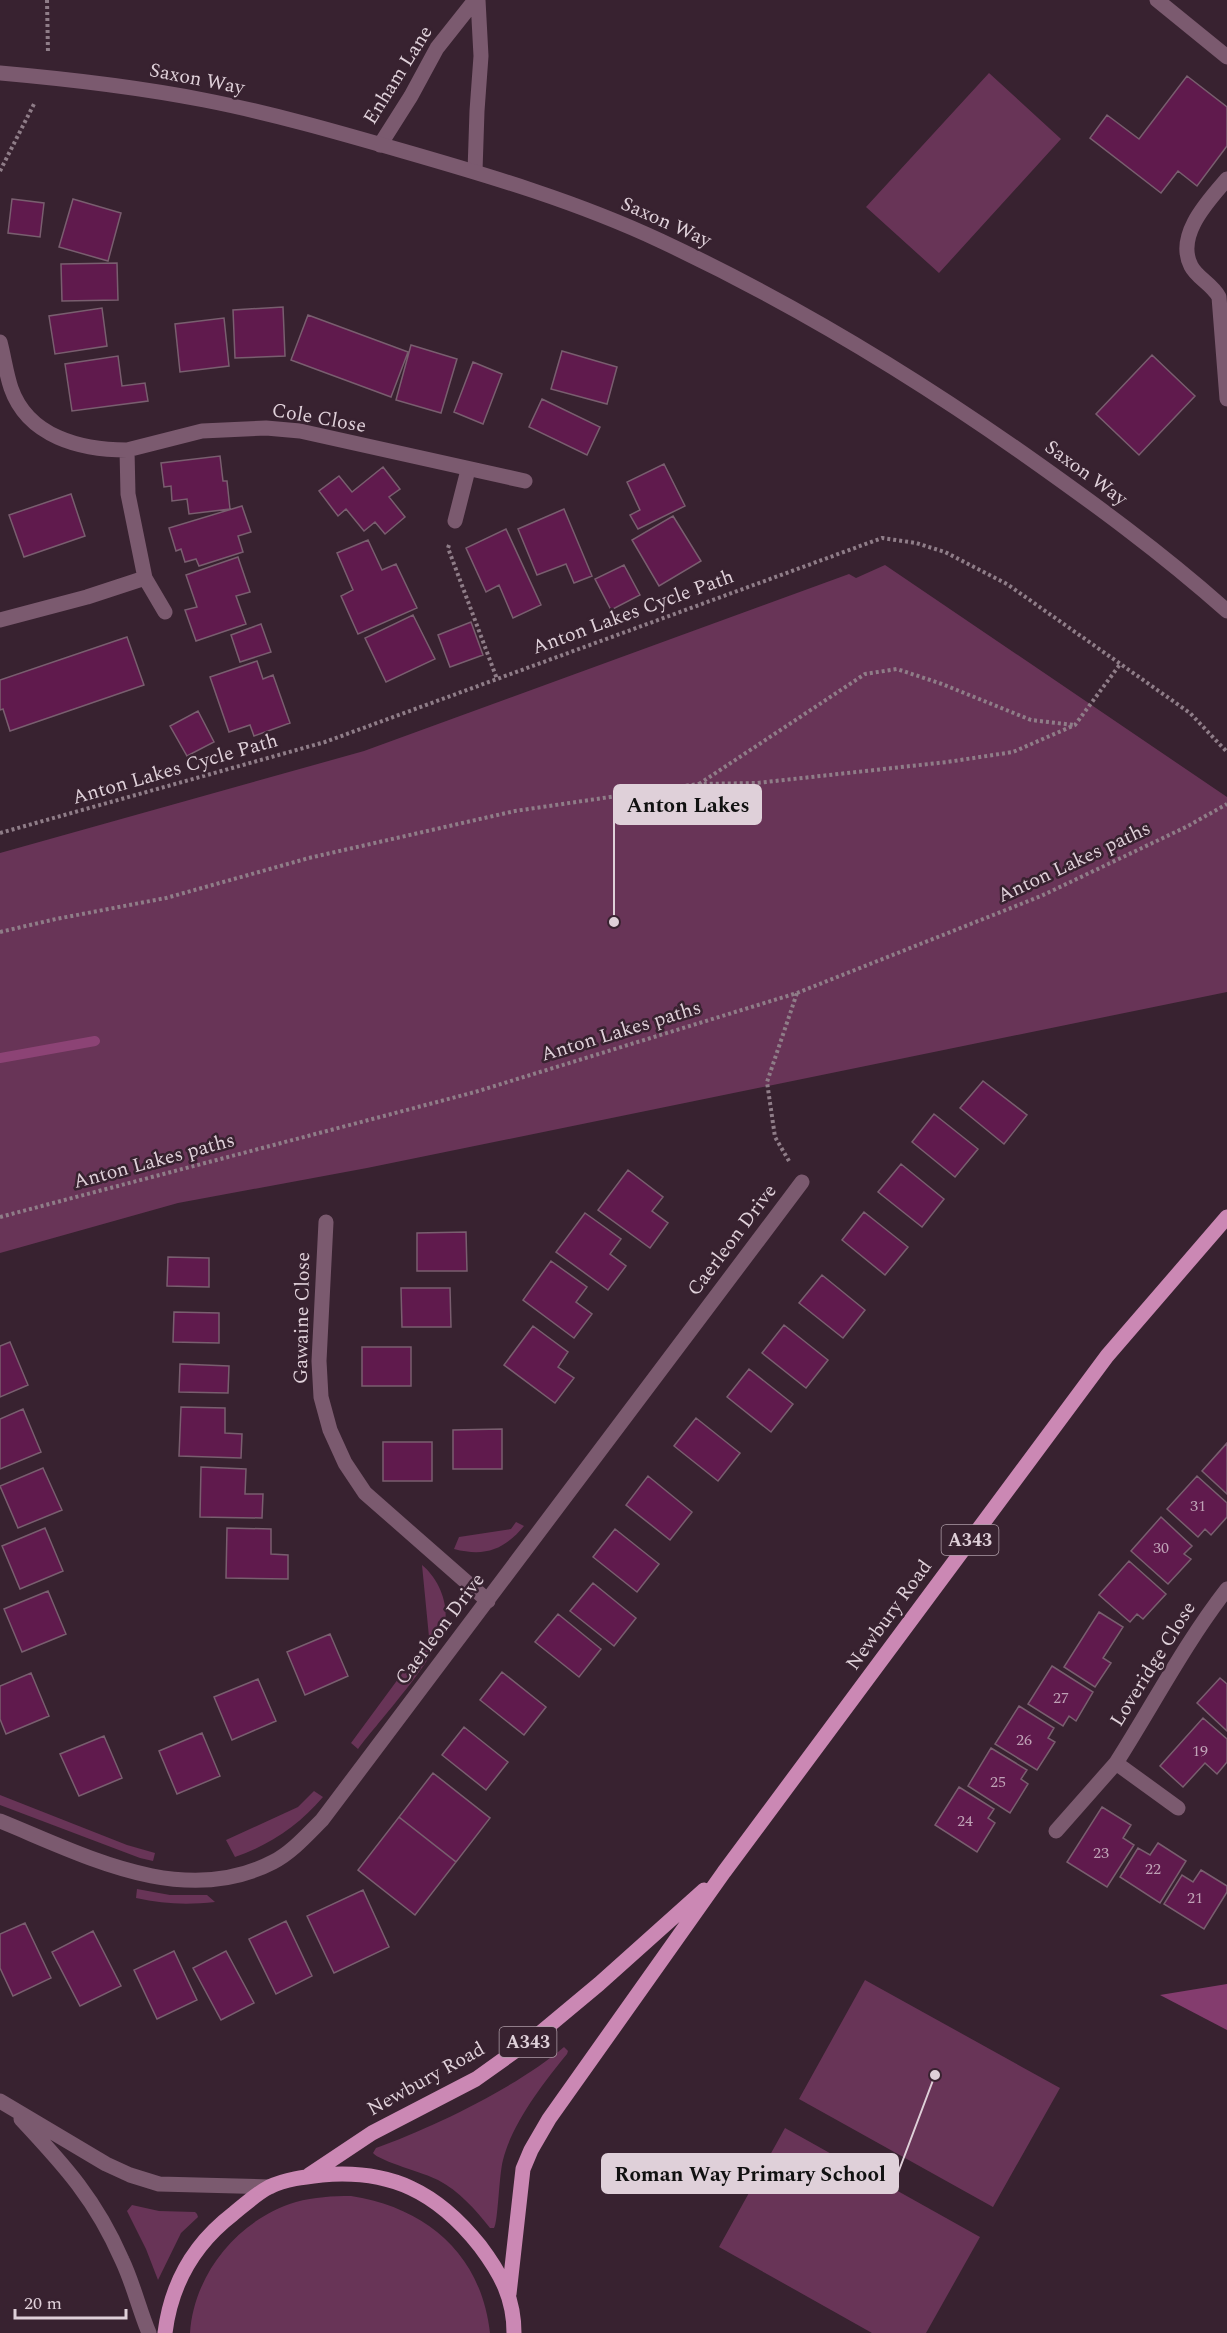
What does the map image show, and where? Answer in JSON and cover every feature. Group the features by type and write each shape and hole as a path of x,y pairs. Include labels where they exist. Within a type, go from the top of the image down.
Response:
{"main road":[{"name":"Newbury Road","path":"509,2294 523,2169 549,2119 724,1872 1107,1356 1227,1217"},
{"name":"Newbury Road","path":"307,2177 372,2133 476,2079 539,2034 599,1984 724,1872"},
{"name":"A343","path":"165,2333 173,2294 183,2270 197,2248 217,2226 270,2187 307,2177 344,2174 368,2174 397,2181 446,2210 469,2233 490,2260 509,2294 516,2329"}],"street":[{"name":"Enham Lane","path":"380,145 411,96 437,48 476,0"},
{"name":"Enham Lane","path":"475,171 481,56 476,0"},
{"path":"1157,0 1227,57"},
{"name":"Saxon Way","path":"0,73 48,77 204,100 291,120 475,171 552,196 659,240 833,331 964,413 1159,552 1227,610"},
{"path":"1227,179 1190,230 1186,250 1191,267 1211,285 1219,297 1227,399"},
{"name":"Cole Close","path":"0,342 11,389 21,407 35,423 54,437 76,444 103,450 128,450 202,431 266,428 300,431 525,481"},
{"path":"128,450 128,494 145,578 165,612"},
{"path":"455,521 468,470"},
{"path":"0,620 87,597 145,578"},
{"name":"Caerleon Drive","path":"0,1821 99,1861 168,1880 195,1881 224,1877 250,1872 275,1862 322,1820 802,1182"},
{"name":"Gawaine Close","path":"326,1221 319,1361 321,1397 330,1430 345,1463 365,1493 488,1601"},
{"name":"Loveridge Close","path":"1056,1831 1116,1763 1189,1641 1227,1589"},
{"path":"1116,1763 1178,1808"},
{"path":"6,2105 106,2164 130,2175 159,2184 270,2187"},
{"path":"6,2105 78,2182 96,2208 123,2262 149,2333"}],"path":[{"path":"0,171 48,77 46,0"},
{"path":"455,521 448,548 497,679"},
{"name":"Anton Lakes Cycle Path","path":"0,833 325,742 882,538 916,543 945,552 1006,584 1190,713 1227,752"},
{"path":"0,932 166,897 309,858 515,811 698,784 757,783 947,762 1013,752 1075,725 1121,663"},
{"path":"698,784 865,674 897,669 942,684 1030,720 1075,725"},
{"name":"Anton Lakes paths","path":"0,1217 475,1092 797,993 1041,896 1186,827 1227,804"},
{"path":"797,993 767,1082 775,1137 802,1182"}],"shaded area":[{"path":"989,73 1061,139 939,273 866,207"},
{"path":"885,565 1227,797 1227,992 367,1168 178,1203 0,1253 0,853 364,751 849,574 856,578"},
{"path":"516,1522 524,1526 509,1541 493,1550 475,1552 454,1549 459,1537 511,1529"},
{"path":"422,1565 442,1593 445,1610 444,1628 439,1641 419,1673 358,1749 351,1743 429,1637"},
{"path":"314,1791 323,1797 294,1825 272,1840 235,1857 226,1840 298,1807"},
{"path":"0,1795 127,1845 155,1853 153,1861 0,1805"},
{"path":"137,1889 170,1895 207,1895 215,1902 175,1903 146,1900 136,1898"},
{"path":"865,1980 1060,2088 993,2207 799,2099"},
{"path":"1227,1984 1227,2030 1160,1995"},
{"path":"564,2047 568,2051 567,2054 529,2104 507,2146 494,2228 490,2228 467,2201 446,2184 384,2160 373,2153 376,2148 474,2105 523,2077"},
{"path":"785,2128 980,2237 926,2333 872,2333 719,2247"},
{"path":"351,2196 404,2211 446,2239 462,2258 475,2280 485,2305 490,2333 190,2333 193,2311 200,2290 223,2251 238,2235 275,2210 296,2202 324,2197"},
{"path":"132,2205 159,2211 195,2212 197,2214 198,2217 181,2233 158,2280 127,2211"}],"building":[{"path":"1187,76 1227,107 1227,146 1197,186 1178,171 1161,193 1090,138 1107,115 1139,139"},
{"path":"12,199 44,203 40,237 8,233"},
{"path":"73,199 121,213 108,261 59,247"},
{"path":"117,263 118,300 62,301 61,264"},
{"path":"283,307 285,356 235,358 233,310"},
{"path":"102,308 107,346 55,354 49,316"},
{"path":"308,315 408,352 391,397 291,360"},
{"path":"224,318 229,366 180,372 175,324"},
{"path":"411,345 457,359 441,413 396,400"},
{"path":"562,351 617,367 607,404 551,389"},
{"path":"1152,355 1195,396 1139,455 1096,414"},
{"path":"118,356 122,386 145,383 148,401 72,411 65,364"},
{"path":"473,362 502,374 483,424 454,412"},
{"path":"542,399 600,427 587,455 529,427"},
{"path":"220,456 223,481 227,481 230,509 189,514 187,499 172,501 171,486 164,487 161,463"},
{"path":"664,464 685,506 638,529 630,515 640,510 627,482"},
{"path":"383,467 400,489 389,497 405,517 385,534 375,522 364,531 346,509 338,516 319,491 339,476 352,492"},
{"path":"71,494 85,536 24,557 9,515"},
{"path":"242,506 251,532 238,536 243,552 199,566 196,559 185,562 181,549 176,551 169,528"},
{"path":"564,509 592,576 574,583 566,564 537,575 518,529"},
{"path":"673,516 701,561 659,586 632,540"},
{"path":"506,529 541,605 513,618 499,585 486,592 466,548"},
{"path":"368,540 382,570 396,564 417,608 358,634 341,596 353,590 337,553"},
{"path":"238,557 250,592 236,596 246,624 196,641 185,610 197,607 186,575"},
{"path":"624,565 640,595 611,610 595,579"},
{"path":"413,615 435,659 386,682 365,638"},
{"path":"471,622 483,655 450,667 438,635"},
{"path":"261,624 271,652 240,662 231,635"},
{"path":"127,637 144,685 10,731 3,709 0,710 0,680"},
{"path":"257,661 263,679 273,675 290,723 254,736 250,725 229,732 210,677"},
{"path":"198,711 214,742 187,756 170,726"},
{"path":"983,1081 1027,1115 1004,1144 960,1108"},
{"path":"934,1114 978,1149 955,1177 912,1142"},
{"path":"901,1164 944,1199 922,1227 878,1192"},
{"path":"628,1170 663,1197 652,1211 668,1223 650,1248 598,1210"},
{"path":"864,1212 908,1247 885,1275 842,1240"},
{"path":"585,1213 621,1239 610,1254 626,1266 608,1290 556,1252"},
{"path":"466,1232 467,1271 417,1271 417,1233"},
{"path":"168,1257 209,1258 209,1287 167,1286"},
{"path":"551,1261 587,1287 576,1302 592,1314 574,1338 523,1300"},
{"path":"822,1275 865,1310 843,1338 799,1303"},
{"path":"401,1288 450,1288 451,1327 402,1327"},
{"path":"174,1312 219,1313 219,1343 173,1342"},
{"path":"784,1325 828,1360 806,1388 762,1353"},
{"path":"533,1326 568,1352 558,1367 574,1378 555,1403 504,1365"},
{"path":"10,1342 28,1385 0,1397 0,1346"},
{"path":"362,1347 411,1347 411,1386 362,1386"},
{"path":"180,1364 229,1366 228,1393 179,1392"},
{"path":"749,1369 793,1404 771,1432 727,1397"},
{"path":"181,1407 225,1408 225,1433 242,1434 241,1458 179,1456"},
{"path":"23,1409 41,1452 0,1469 0,1419"},
{"path":"696,1418 740,1453 718,1481 674,1446"},
{"path":"502,1429 502,1469 453,1469 453,1430"},
{"path":"383,1442 432,1442 432,1481 383,1481"},
{"path":"1227,1443 1227,1494 1202,1471"},
{"path":"201,1467 246,1469 245,1494 263,1494 262,1518 200,1517"},
{"path":"43,1468 62,1510 18,1528 0,1486"},
{"path":"648,1476 692,1512 670,1540 626,1505"},
{"path":"1197,1476 1227,1503 1227,1517 1211,1535 1205,1529 1198,1537 1167,1509"},
{"path":"1161,1517 1192,1546 1184,1554 1191,1559 1168,1584 1131,1551"},
{"path":"45,1528 63,1571 20,1589 2,1546"},
{"path":"227,1528 271,1529 271,1554 288,1555 288,1579 226,1578"},
{"path":"615,1529 659,1564 637,1592 593,1557"},
{"path":"1129,1561 1166,1594 1143,1619 1137,1614 1130,1622 1099,1595"},
{"path":"593,1583 636,1618 614,1646 570,1611"},
{"path":"48,1591 66,1634 22,1652 4,1609"},
{"path":"1099,1612 1123,1627 1103,1658 1111,1663 1095,1687 1064,1667"},
{"path":"558,1614 601,1649 579,1677 535,1642"},
{"path":"330,1634 348,1676 305,1695 287,1652"},
{"path":"1052,1666 1093,1692 1076,1721 1069,1716 1063,1726 1028,1704"},
{"path":"502,1672 546,1707 524,1735 480,1700"},
{"path":"31,1673 49,1716 6,1734 0,1719 0,1686"},
{"path":"1220,1678 1227,1684 1227,1731 1197,1703"},
{"path":"258,1679 276,1721 232,1740 214,1697"},
{"path":"1019,1706 1054,1728 1048,1738 1055,1742 1037,1770 995,1744"},
{"path":"1203,1718 1227,1739 1227,1762 1217,1774 1205,1763 1183,1787 1160,1766"},
{"path":"464,1727 508,1762 486,1790 442,1755"},
{"path":"202,1733 220,1776 177,1794 159,1751"},
{"path":"104,1736 122,1778 79,1796 60,1754"},
{"path":"991,1748 1027,1770 1021,1779 1028,1784 1010,1813 968,1786"},
{"path":"433,1773 490,1818 456,1862 399,1817"},
{"path":"959,1787 994,1809 988,1818 995,1823 977,1852 935,1825"},
{"path":"1102,1807 1131,1825 1123,1838 1134,1845 1107,1887 1067,1862"},
{"path":"399,1817 456,1862 415,1915 358,1870"},
{"path":"1158,1843 1186,1861 1160,1903 1120,1877 1138,1848 1150,1855"},
{"path":"1201,1870 1227,1886 1227,1892 1204,1929 1164,1904 1182,1875 1193,1882"},
{"path":"363,1890 389,1947 334,1973 307,1916"},
{"path":"286,1921 312,1976 276,1994 249,1939"},
{"path":"25,1923 51,1978 13,1996 0,1968 0,1934"},
{"path":"93,1931 121,1986 80,2006 52,1952"},
{"path":"174,1951 197,2000 157,2019 134,1970"},
{"path":"226,1951 254,2003 221,2020 193,1968"}],"waterway":[{"path":"0,1058 95,1041"}],"place":[{"name":"Anton Lakes","path":"614,922"},
{"name":"Roman Way Primary School","path":"935,2075"}]}
